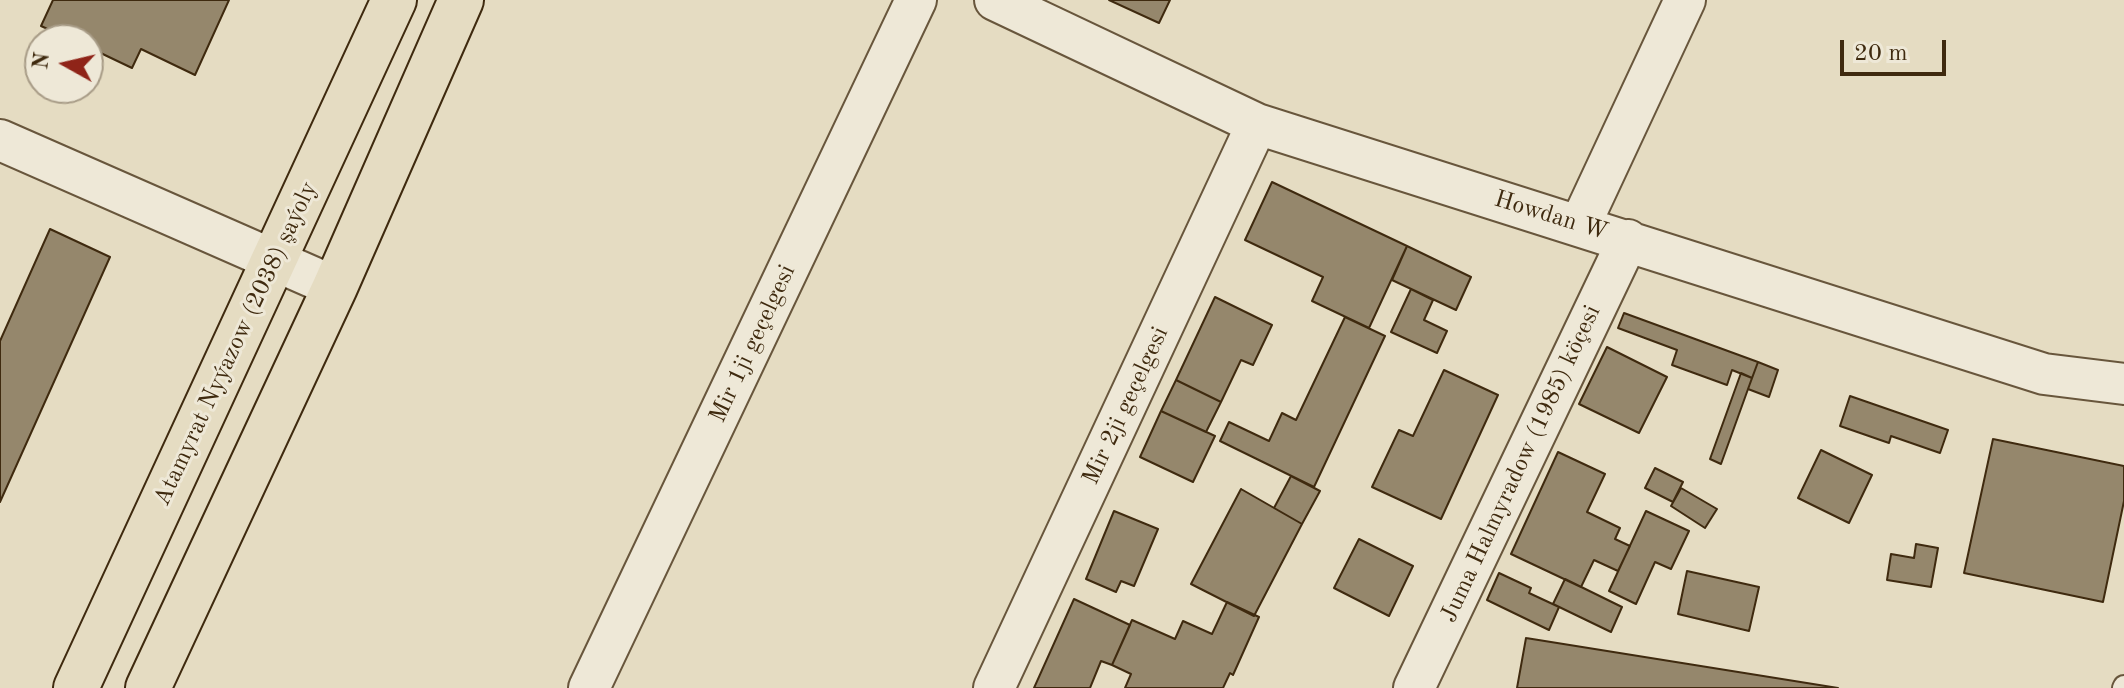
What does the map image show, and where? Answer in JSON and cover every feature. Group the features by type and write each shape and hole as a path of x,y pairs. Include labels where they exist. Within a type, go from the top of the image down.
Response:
{"main road":[{"name":"Atamyrat Nyýazow (2038) şaýoly","path":"76,688 394,0"},
{"path":"148,688 335,287 461,0"}],"street":[{"name":"Mir 1ji geçelgesi","path":"589,688 916,0"},
{"name":"Howdan W","path":"995,0 1257,124 2044,374 2124,384"},
{"path":"1580,225 1685,0"},
{"name":"Mir 2ji geçelgesi","path":"994,688 1257,124"},
{"path":"0,140 335,287"},
{"name":"Juma Halmyradow (1985) köçesi","path":"1414,688 1628,240"}],"building":[{"path":"53,0 229,0 195,75 141,49 132,68 104,55 104,24 42,24"},
{"path":"1109,0 1170,0 1159,23"},
{"path":"1272,182 1407,246 1369,328 1312,301 1323,277 1245,240"},
{"path":"50,229 110,257 0,502 0,341"},
{"path":"1407,246 1471,277 1456,310 1392,280"},
{"path":"1411,289 1433,300 1424,320 1447,331 1437,353 1391,332"},
{"path":"1215,297 1272,325 1253,365 1241,360 1221,402 1176,380"},
{"path":"1624,313 1758,362 1752,378 1732,370 1727,385 1672,365 1677,350 1618,328"},
{"path":"1345,317 1385,336 1314,487 1220,441 1229,422 1269,441 1282,413 1296,420"},
{"path":"1607,347 1667,377 1639,433 1579,404"},
{"path":"1758,362 1778,370 1769,397 1748,389"},
{"path":"1444,370 1498,395 1441,519 1372,487 1399,430 1413,436"},
{"path":"1741,373 1752,378 1721,464 1710,459"},
{"path":"1176,380 1221,402 1206,432 1161,411"},
{"path":"1850,396 1948,430 1940,453 1891,436 1889,443 1840,426"},
{"path":"1161,411 1215,436 1193,482 1140,457"},
{"path":"1993,439 2124,466 2124,501 2103,602 1964,573"},
{"path":"1821,450 1872,475 1849,523 1798,498"},
{"path":"1558,452 1605,474 1587,512 1620,528 1615,539 1630,546 1618,571 1594,560 1581,587 1511,554"},
{"path":"1655,468 1683,482 1673,502 1645,488"},
{"path":"1291,476 1320,491 1302,524 1274,508"},
{"path":"1681,488 1717,509 1705,528 1671,506"},
{"path":"1241,489 1302,524 1254,616 1191,584"},
{"path":"1114,511 1158,529 1134,586 1121,581 1116,592 1086,579"},
{"path":"1646,511 1689,531 1671,569 1655,562 1636,604 1609,591"},
{"path":"1359,539 1413,566 1389,616 1334,588"},
{"path":"1916,544 1938,548 1931,587 1887,580 1891,554 1914,558"},
{"path":"1687,571 1759,587 1749,631 1678,614"},
{"path":"1499,573 1531,588 1529,593 1559,607 1549,630 1487,600"},
{"path":"1565,579 1622,607 1611,632 1553,604"},
{"path":"1074,599 1130,625 1112,665 1101,661 1090,688 1034,688"},
{"path":"1227,602 1259,617 1233,675 1230,673 1223,688 1125,688 1131,674 1112,665 1132,620 1175,639 1183,621 1212,634"},
{"path":"1526,638 1838,688 1517,688"}]}
